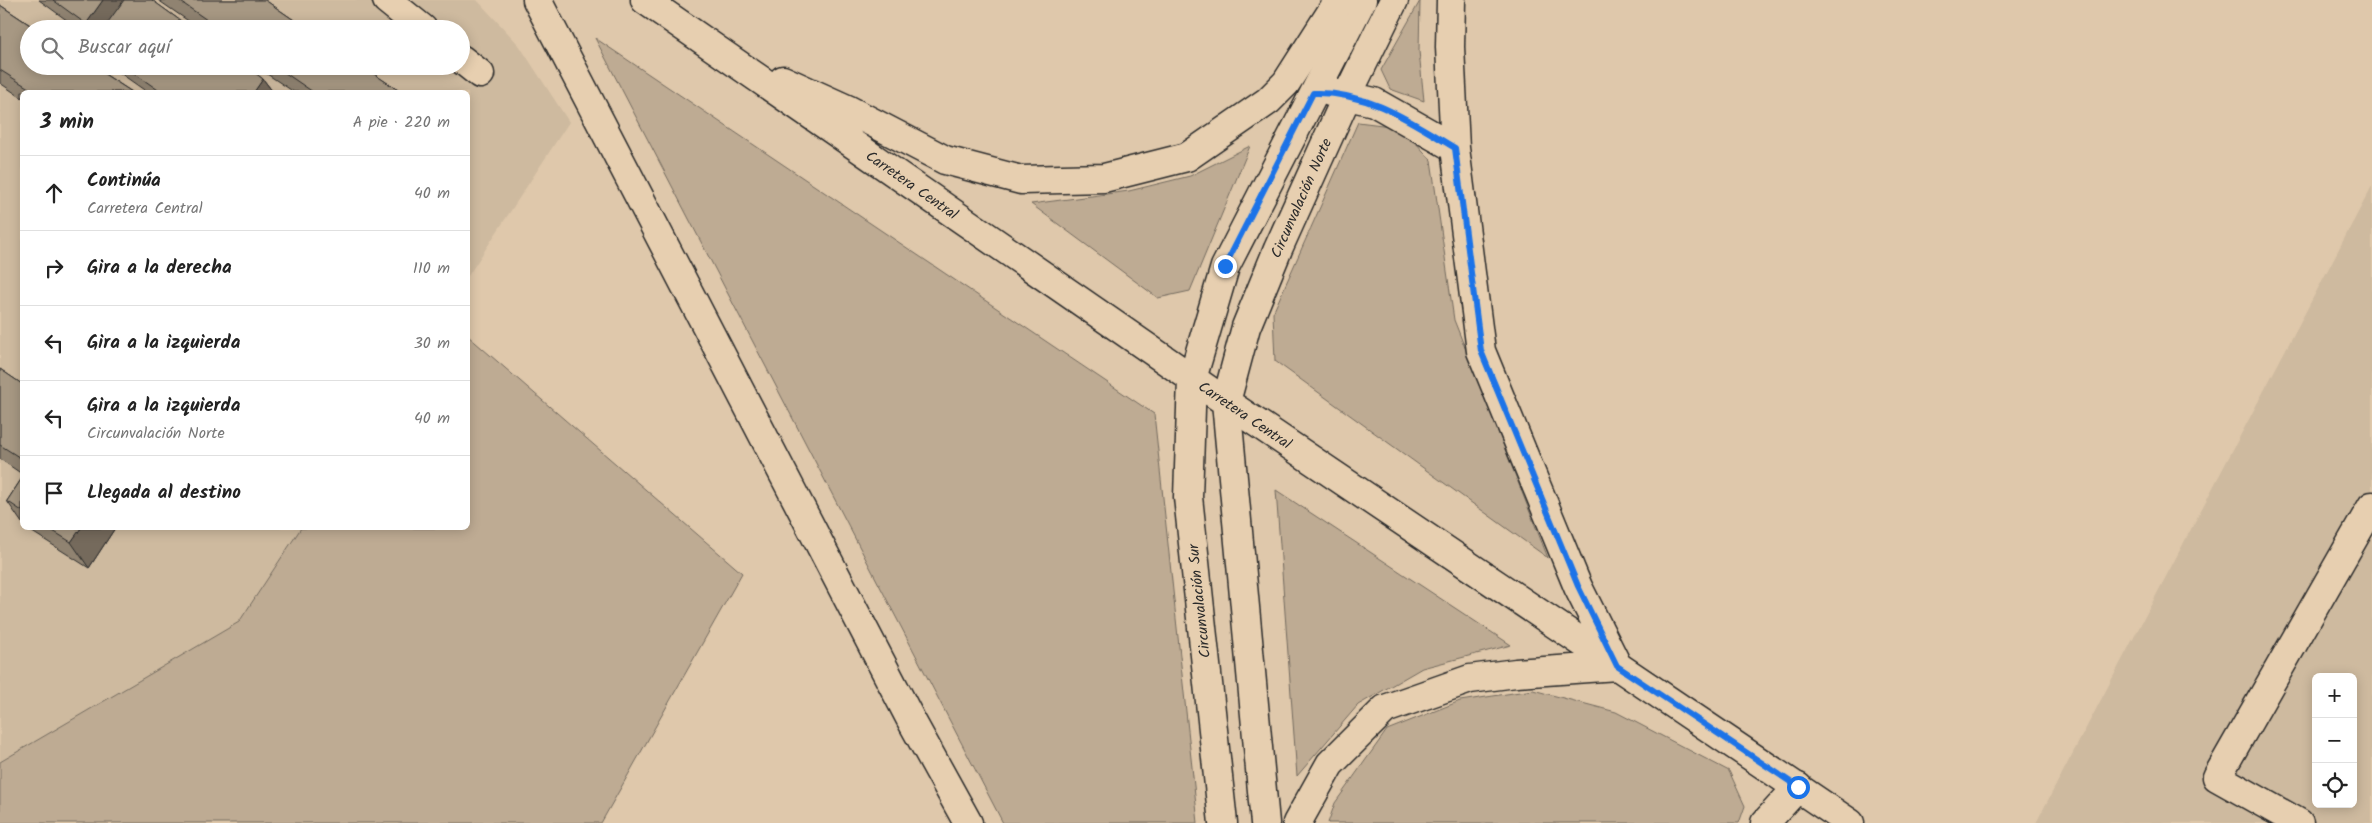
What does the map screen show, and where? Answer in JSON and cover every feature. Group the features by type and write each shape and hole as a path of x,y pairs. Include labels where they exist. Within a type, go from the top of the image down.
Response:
{"main road":[{"path":"388,0 412,20"},
{"path":"537,0 910,720 968,823"},
{"name":"Carretera Central","path":"645,0 1192,379 1850,823"},
{"path":"716,49 847,109 945,160 1021,180 1104,178 1187,157 1268,101 1286,83 1339,0"},
{"path":"1192,379 1225,266 1362,0"},
{"name":"Circunvalación Norte","path":"1226,402 1246,327 1278,249 1347,96 1394,0"},
{"path":"1297,823 1330,764 1385,709 1470,679 1516,673 1617,666 1578,586 1481,351 1455,148 1450,47 1451,0"},
{"path":"1313,93 1334,92 1374,102 1455,148"},
{"name":"Circunvalación Sur","path":"1192,379 1188,497 1223,823"},
{"path":"1226,402 1265,823"},
{"path":"2299,823 2217,777 2370,515"},
{"path":"1765,823 1798,787"}],"shaded area":[{"path":"0,0 477,0 519,45 569,122 470,273 470,90 20,90 20,530 300,530 239,622 0,762"},
{"path":"1420,1 1419,51 1424,101 1390,89 1381,70"},
{"path":"595,38 1154,414 1198,823 1003,823"},
{"path":"1358,122 1390,126 1416,143 1431,160 1454,320 1548,558 1275,361 1273,313"},
{"path":"1250,146 1190,291 1158,298 1031,204 1129,191 1190,176"},
{"path":"2372,186 2372,823 2036,823"},
{"path":"470,338 742,573 601,823 0,823 0,762 239,622 300,530 470,530"},
{"path":"1276,490 1511,645 1422,668 1358,705 1297,776"},
{"path":"1533,690 1616,712 1729,771 1745,806 1739,823 1328,823 1335,803 1387,730 1460,701"}],"building":[{"path":"53,0 103,0 89,20 80,20"},
{"path":"124,0 152,0 180,20 110,20"},
{"path":"178,0 265,0 294,20 207,20"},
{"path":"0,5 22,20 20,20 20,75 106,75 129,90 32,90 0,70"},
{"path":"137,75 258,75 263,79 255,90 158,90"},
{"path":"288,75 376,75 398,90 310,90"},
{"path":"0,369 20,383 20,458 0,445"},
{"path":"20,481 20,510 7,501"},
{"path":"51,530 80,530 71,542"}],"route":[{"path":"1225,266 1313,93 1334,92 1374,102 1455,148 1472,295 1481,351 1578,586 1617,666 1798,787"}]}
